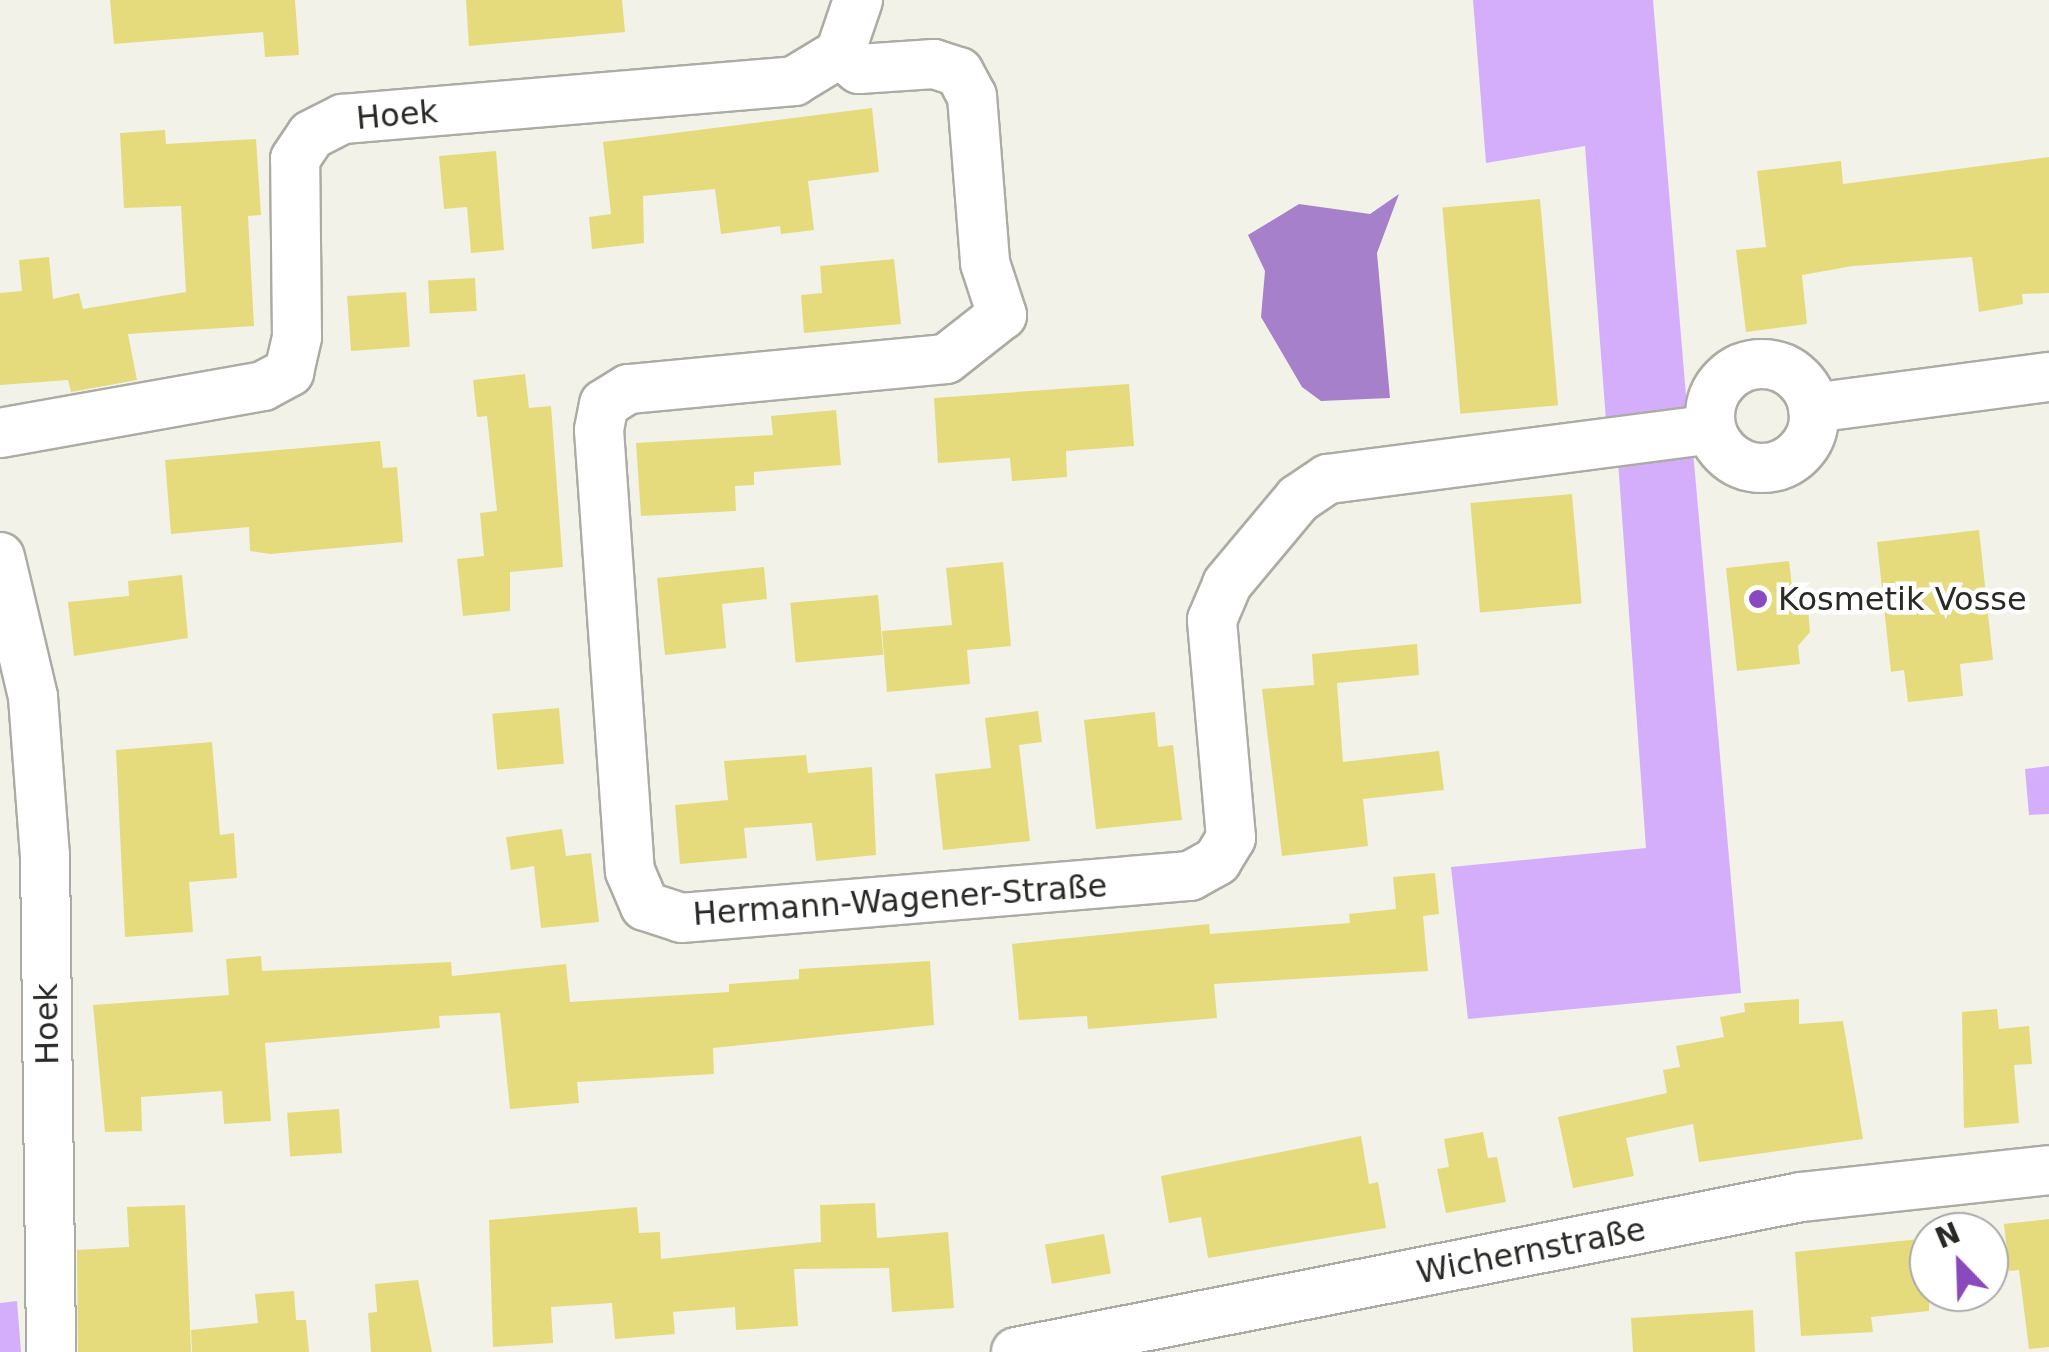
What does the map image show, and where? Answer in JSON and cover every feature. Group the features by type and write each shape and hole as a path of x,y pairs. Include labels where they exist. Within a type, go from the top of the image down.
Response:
{"street":[{"path":"840,53 858,0"},
{"name":"Hermann-Wagener-Straße","path":"840,53 859,69 934,64 959,72 972,96 984,263 1002,315 946,359 628,389 604,404 599,430 630,871 645,906 681,918 1190,876 1217,861 1231,838 1212,620 1227,584 1298,499 1328,479 1711,429"},
{"name":"Hoek","path":"0,433 263,386 289,372 297,337 295,159 312,135 343,119 794,81 840,53"},
{"path":"1752,364 1784,368 1808,391 1814,408 1807,442 1780,465 1746,466 1730,458 1711,429 1709,412 1722,381 1752,364"},
{"path":"1814,408 2049,378"},
{"name":"Hoek","path":"0,557 16,699 45,854 51,1352"},
{"name":"Wichernstraße","path":"1016,1352 1801,1198 2049,1170"}],"shaded area":[{"path":"1473,0 1653,0 1687,408 1606,420 1585,146 1486,163"},
{"path":"1399,194 1377,253 1390,398 1321,401 1302,387 1261,317 1265,271 1248,235 1299,204 1370,214"},
{"path":"1693,451 1741,993 1468,1019 1451,867 1646,848 1618,461"},
{"path":"2049,766 2049,814 2029,815 2025,769"},
{"path":"17,1301 21,1352 0,1352 0,1303"}],"building":[{"path":"110,0 295,0 299,55 265,57 263,32 114,44"},
{"path":"466,0 622,0 625,32 469,46"},
{"path":"872,108 879,172 808,181 814,230 781,234 780,226 721,234 715,189 643,196 644,243 592,249 589,217 611,214 603,142"},
{"path":"165,130 166,144 256,139 261,215 248,216 254,326 128,334 137,380 71,392 68,380 0,385 0,293 22,291 19,260 49,257 53,299 79,293 83,309 186,292 181,206 124,208 120,133"},
{"path":"496,151 504,250 471,253 467,207 444,209 439,156"},
{"path":"2049,157 2049,293 2022,294 2023,304 1979,312 1972,257 1853,266 1802,275 1807,324 1746,332 1736,250 1766,247 1757,171 1841,161 1843,184"},
{"path":"1540,199 1558,405 1460,414 1442,208"},
{"path":"894,259 901,324 804,333 801,295 822,293 820,266"},
{"path":"475,278 477,311 430,313 428,280"},
{"path":"406,292 410,347 351,351 347,296"},
{"path":"525,374 529,408 551,406 563,567 510,572 510,611 463,616 457,559 484,556 480,513 497,511 487,416 477,417 473,380"},
{"path":"1129,384 1134,446 1066,451 1067,477 1012,481 1010,458 938,463 934,398"},
{"path":"836,410 841,465 754,472 754,485 735,486 736,511 641,516 636,443 773,435 771,416"},
{"path":"380,441 383,468 397,467 403,542 270,554 250,551 249,527 171,534 165,460"},
{"path":"1572,494 1582,604 1480,612 1470,503"},
{"path":"1979,530 1993,660 1960,664 1963,696 1908,702 1904,670 1891,672 1877,542"},
{"path":"1789,561 1793,595 1808,609 1810,632 1798,646 1800,664 1737,671 1726,568"},
{"path":"1003,562 1011,646 967,650 970,684 887,692 882,631 952,625 946,568"},
{"path":"764,567 767,599 722,604 726,648 665,655 657,578"},
{"path":"182,575 188,638 74,656 68,602 129,596 128,581"},
{"path":"878,595 883,655 796,662 790,603"},
{"path":"1417,644 1419,675 1337,683 1343,762 1439,751 1444,790 1363,799 1368,846 1282,856 1262,689 1314,685 1312,654"},
{"path":"559,708 564,764 497,770 492,714"},
{"path":"1038,711 1042,742 1019,745 1030,841 943,850 935,774 991,768 985,718"},
{"path":"1155,712 1158,747 1173,745 1182,820 1096,829 1084,720"},
{"path":"212,742 220,835 234,833 237,878 189,882 193,932 125,937 116,750"},
{"path":"806,755 808,773 872,767 876,855 816,861 812,823 744,828 747,858 680,864 675,805 728,800 724,761"},
{"path":"562,829 566,856 591,853 599,922 541,928 534,866 511,870 506,837"},
{"path":"1435,873 1439,914 1423,916 1428,971 1214,984 1217,1018 1088,1029 1087,1016 1019,1020 1012,944 1209,924 1210,934 1350,923 1349,914 1396,909 1393,877"},
{"path":"261,956 262,971 451,962 452,976 566,964 570,1002 729,992 729,984 799,979 799,969 930,961 934,1025 713,1048 714,1074 577,1082 579,1103 510,1109 500,1013 439,1016 440,1028 265,1043 271,1121 224,1124 222,1091 141,1097 142,1131 105,1132 93,1005 229,995 226,959"},
{"path":"1799,999 1799,1024 1843,1021 1863,1139 1699,1162 1693,1124 1626,1138 1634,1176 1573,1188 1558,1117 1667,1093 1663,1070 1680,1067 1676,1046 1724,1037 1720,1017 1745,1012 1744,1003"},
{"path":"1997,1009 1999,1029 2029,1026 2032,1064 2014,1065 2019,1123 1964,1128 1962,1012"},
{"path":"339,1109 342,1153 290,1157 287,1113"},
{"path":"1483,1132 1488,1158 1497,1157 1506,1202 1446,1213 1437,1169 1449,1167 1444,1139"},
{"path":"1361,1136 1369,1184 1378,1182 1386,1228 1208,1258 1201,1217 1169,1223 1161,1176"},
{"path":"875,1203 877,1238 948,1232 954,1308 892,1312 889,1268 794,1269 798,1326 736,1330 735,1307 673,1312 675,1334 615,1339 612,1303 551,1307 553,1343 493,1347 489,1220 637,1207 639,1233 660,1232 661,1259 821,1242 820,1205"},
{"path":"185,1205 191,1352 78,1352 77,1250 129,1247 127,1207"},
{"path":"2049,1219 2049,1347 2029,1349 2019,1270 2009,1271 2009,1223"},
{"path":"1104,1234 1111,1273 1052,1284 1045,1244"},
{"path":"1909,1240 1909,1312 1919,1312 1871,1317 1873,1332 1801,1336 1795,1252"},
{"path":"418,1280 432,1352 371,1352 368,1313 377,1312 375,1284"},
{"path":"294,1291 296,1320 306,1320 309,1352 192,1352 191,1330 258,1323 255,1294"},
{"path":"1753,1310 1755,1352 1633,1352 1631,1318"}],"place":[{"name":"Kosmetik Vosse","path":"1758,599"}]}
